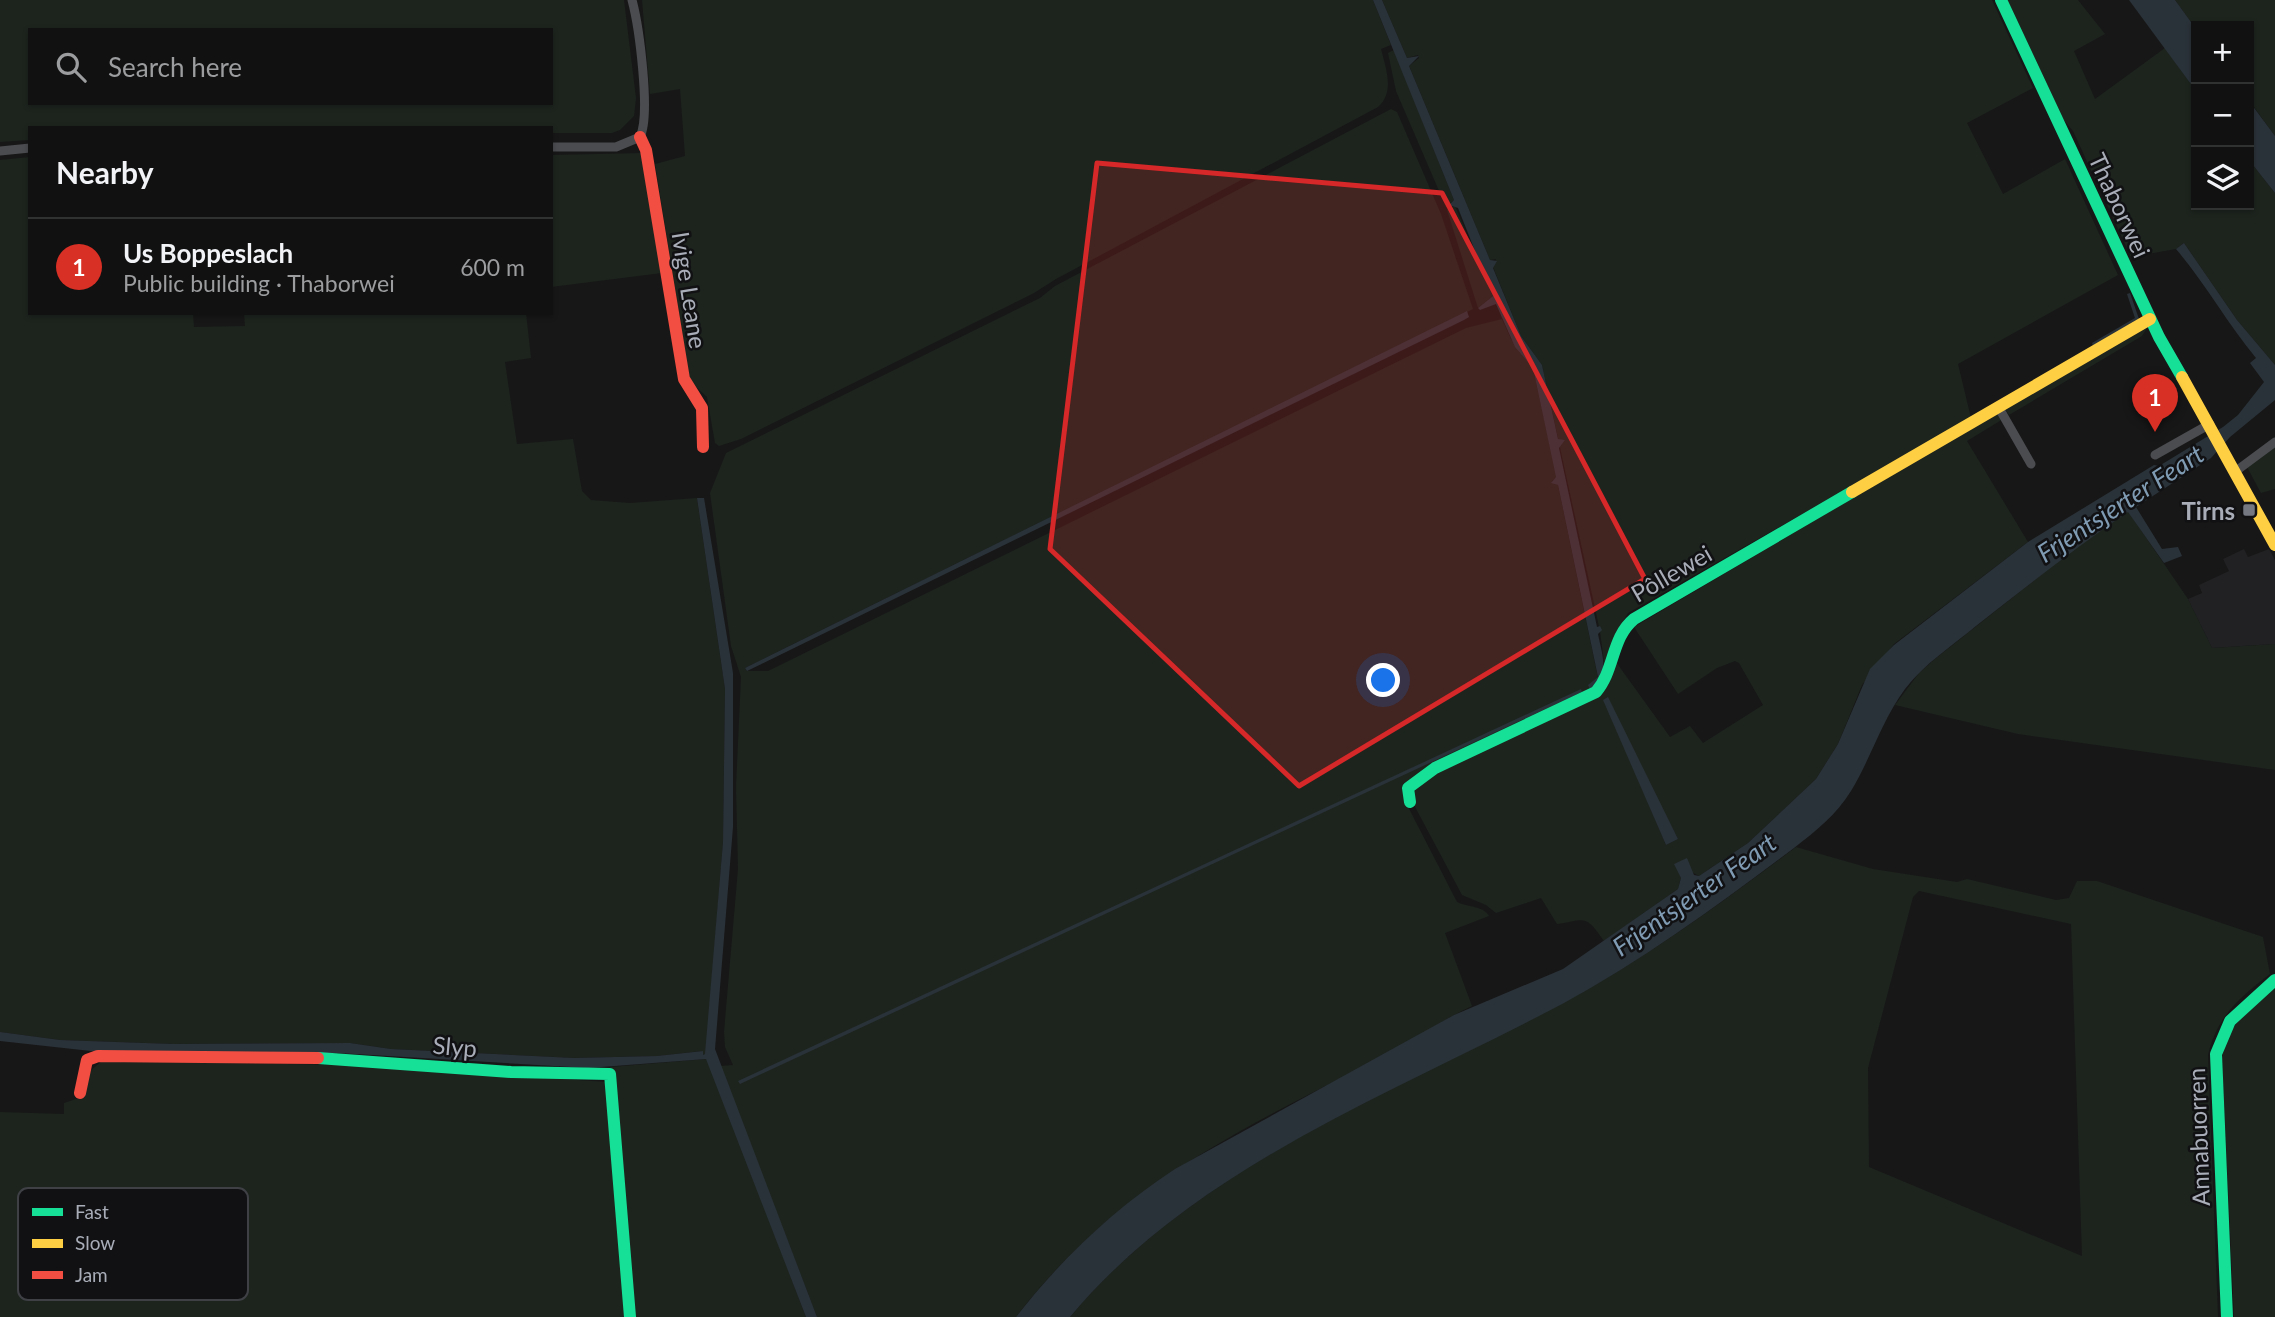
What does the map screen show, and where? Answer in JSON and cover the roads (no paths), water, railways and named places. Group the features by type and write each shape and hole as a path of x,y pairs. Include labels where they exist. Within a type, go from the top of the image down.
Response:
{"street":[{"name":"Ivige Leane","path":"632,0 641,64 644,122 639,137 646,150 684,379 702,408 703,447"},
{"name":"Thaborwei","path":"2001,0 2150,319 2222,444 2275,545"},
{"path":"553,147 616,147 639,137"},
{"path":"0,151 28,148"},
{"name":"Pôllewei","path":"1410,802 1408,788 1435,768 1596,692 1611,674 1622,629 1633,619 2150,319"},
{"path":"1999,408 2031,464"},
{"path":"2155,456 2212,428"},
{"path":"2236,471 2275,442"},
{"name":"Annabuorren","path":"2227,1317 2216,1054 2224,1029 2234,1015 2275,980"},
{"name":"Slyp","path":"80,1093 87,1060 98,1056 344,1058 511,1072 610,1074 630,1317"}],"water":[{"path":"1373,0 1382,0 1407,58 1419,56 1409,66 1490,260 1497,261 1493,268 1521,336 1542,365 1558,439 1565,440 1559,448 1597,627 1600,626 1602,630 1598,634 1603,671 1597,684 1590,689 1588,685 1598,677 1558,485 1551,483 1556,477 1533,368 1515,347 1496,304 1480,310 1478,308 1493,296 1458,208 1449,205 1454,200"},
{"path":"2129,0 2175,0 2191,22 2191,84"},
{"path":"2254,108 2275,136 2275,193 2254,166"},
{"name":"Frjentsjerter Feart","path":"2184,243 2237,320 2275,365 2275,400 2230,437 2211,458 2136,507 2162,549 2178,547 2182,556 2164,563 2128,512 2032,582 1921,671 1897,701 1851,791 1839,807 1826,822 1739,889 1682,930 1594,986 1366,1102 1237,1175 1176,1217 1120,1264 1070,1317 1016,1317 1051,1275 1090,1236 1152,1184 1175,1169 1454,1015 1563,969 1678,889 1681,878 1674,864 1687,858 1694,875 1699,876 1748,843 1816,779 1838,744 1870,669 1894,645 2028,542 2154,465 2159,466 2238,415 2264,382 2250,363 2256,358 2176,249"},
{"path":"2130,293 2139,319 2093,346 2092,343 2135,318 2127,294"},
{"path":"1467,311 1469,317 1464,320 747,671 745,668"},
{"path":"697,498 704,498 733,673 733,827 715,1049 817,1317 806,1317 706,1059 588,1068 338,1053 100,1052 0,1041 0,1032 60,1040 173,1044 350,1043 391,1049 574,1058 657,1056 703,1051 703,1055 705,1054 723,842 725,689"},
{"path":"1581,689 1582,692 740,1084 738,1081"},
{"path":"1608,697 1678,839 1666,845 1603,700"}],"place":[{"name":"Us Boppeslach","path":"2155,432"},
{"name":"Tirns","path":"2249,510"}]}
